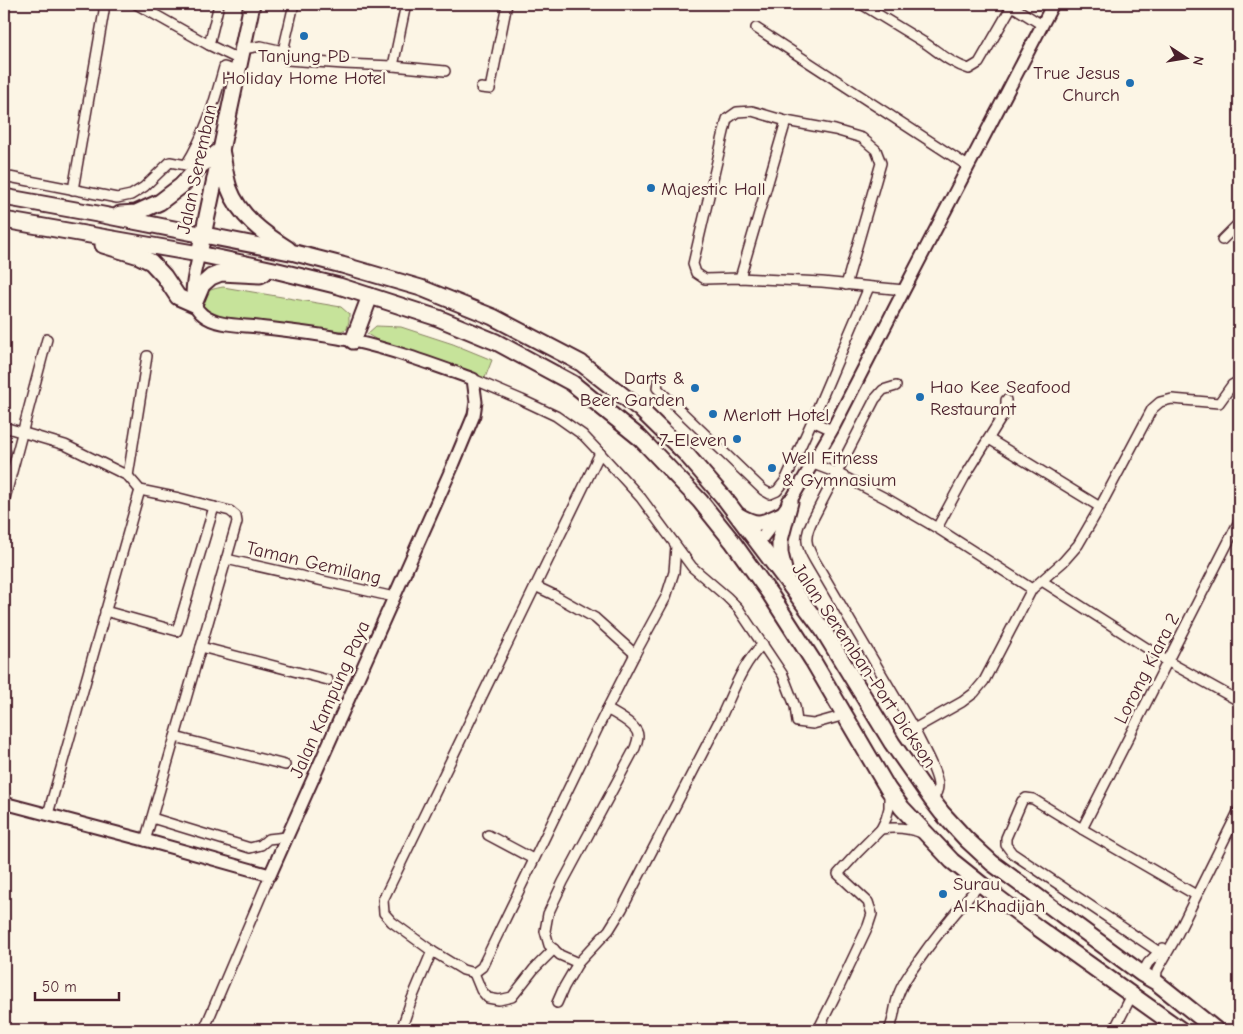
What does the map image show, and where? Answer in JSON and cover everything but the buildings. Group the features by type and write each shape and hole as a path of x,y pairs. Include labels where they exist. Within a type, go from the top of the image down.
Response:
{"main road":[{"name":"Jalan Seremban","path":"199,254 252,4"},
{"path":"4,197 103,215 136,213 160,202 221,150 229,188 236,202 249,219 268,236 295,254"},
{"name":"Jalan Seremban-Port Dickson","path":"103,215 295,254 342,265 421,288 493,317 581,364 640,409 686,454 737,515 823,630 892,743 932,800 966,839 992,863 1142,974 1156,982 1216,1030"},
{"path":"4,220 72,231 104,246 139,256 151,262 164,276 178,297 194,304 202,285 211,277 221,273 260,275 274,270"},
{"name":"Jalan Seremban-Port Dickson","path":"72,231 199,254 339,286 438,318 496,342 572,383 640,438 700,502 732,541 770,594 845,715 888,789 902,808 952,861 980,884 1175,1026"},
{"path":"354,341 370,296"},
{"path":"786,580 780,553 780,540 790,502"},
{"path":"737,515 751,523 761,524 781,515"},
{"path":"758,543 756,551 758,562 799,624 810,645 812,661"},
{"path":"1142,974 1140,981 1143,993 1163,1011 1175,1026"}],"street":[{"path":"73,190 104,11 103,4"},
{"path":"136,4 240,60"},
{"path":"209,45 219,4"},
{"path":"294,4 283,50 287,60 446,71"},
{"path":"393,66 406,4"},
{"path":"481,88 490,89 507,4"},
{"path":"861,4 952,62 969,69 979,63 1011,4 1042,25"},
{"path":"758,543 790,502 832,430 1053,4"},
{"path":"756,28 968,166"},
{"path":"4,176 117,198 131,195 144,187 170,162 186,165 196,150 208,123 224,67 240,60 261,46 283,50"},
{"path":"846,285 881,163 876,150 862,138 835,130 786,120 752,110 737,112 727,119 693,264 696,273 705,278 740,278 904,290"},
{"path":"740,278 786,120"},
{"path":"1222,240 1239,223"},
{"path":"199,254 192,291 194,304 203,316 222,324 331,336 387,349 473,379 522,400 556,416 583,435 641,498 692,567 728,597 738,608 784,675 795,706 797,722 813,724 845,715"},
{"path":"659,376 656,388 763,490 770,494 777,491 785,481 869,287"},
{"path":"4,502 47,339"},
{"path":"128,476 147,356"},
{"name":"Jalan Kampung Paya","path":"204,1030 286,837 474,416 476,402 473,379"},
{"path":"914,730 962,702 974,693 984,681 1032,589 1063,562 1078,545 1152,409 1160,402 1172,399 1219,404 1232,385 1239,381"},
{"path":"896,386 883,390 875,399 808,529 806,539 808,550 914,730 936,774 937,792 932,800"},
{"path":"937,528 964,478 1004,412 1006,400"},
{"path":"812,422 832,430"},
{"path":"4,427 65,445 128,476 140,490 230,511 236,516 237,522 146,841"},
{"path":"988,439 1100,507"},
{"path":"474,973 462,970 392,922 384,913 383,900 600,453"},
{"path":"813,464 837,473 889,500 937,528 1032,589"},
{"path":"48,814 140,490"},
{"path":"105,611 177,631 214,507"},
{"name":"Lorong Kiara 2","path":"1082,829 1239,521"},
{"path":"474,973 482,967 607,709 666,597 674,572 676,546"},
{"name":"Taman Gemilang","path":"226,559 394,597"},
{"path":"1042,581 1168,661 1239,700"},
{"path":"535,586 595,618 635,654"},
{"path":"557,1003 578,963 608,930 622,909 724,710 740,674 753,653 763,644"},
{"path":"201,647 328,680"},
{"path":"578,963 560,955 549,945 545,931 548,914 563,882 631,756 638,738 637,731 630,724 607,709"},
{"path":"175,737 285,765"},
{"path":"818,1030 872,914 868,902 838,874 881,829 889,808 888,789"},
{"path":"1162,954 1012,853 1006,845 1006,838 1022,801 1026,798 1033,799 1196,895"},
{"path":"4,803 270,875"},
{"path":"1142,974 1148,963 1162,954 1175,939 1239,810"},
{"path":"152,818 250,848 261,845 268,839 286,837"},
{"path":"881,829 914,830 929,836"},
{"path":"488,836 534,859"},
{"path":"889,1030 893,1022 899,992 912,969 942,928 980,884"},
{"path":"474,973 481,990 488,998 499,1000 512,996 534,969 554,949"},
{"path":"401,1030 432,951"},
{"path":"1156,982 1157,970 1162,954"},
{"path":"1114,1030 1132,995"}],"green space":[{"path":"223,287 341,307 349,314 347,329 334,333 217,318 202,309 203,298 207,292"},
{"path":"376,326 401,327 453,344 492,360 485,378 382,343 367,334"}],"place":[{"name":"Tanjung PD Holiday Home Hotel","path":"304,36"},
{"name":"True Jesus Church","path":"1130,83"},
{"name":"Majestic Hall","path":"651,188"},
{"name":"Darts & Beer Garden","path":"695,388"},
{"name":"Hao Kee Seafood Restaurant","path":"920,397"},
{"name":"Merlott Hotel","path":"713,414"},
{"name":"7-Eleven","path":"737,439"},
{"name":"Well Fitness & Gymnasium","path":"772,468"},
{"name":"Surau Al-Khadijah","path":"943,894"}]}
